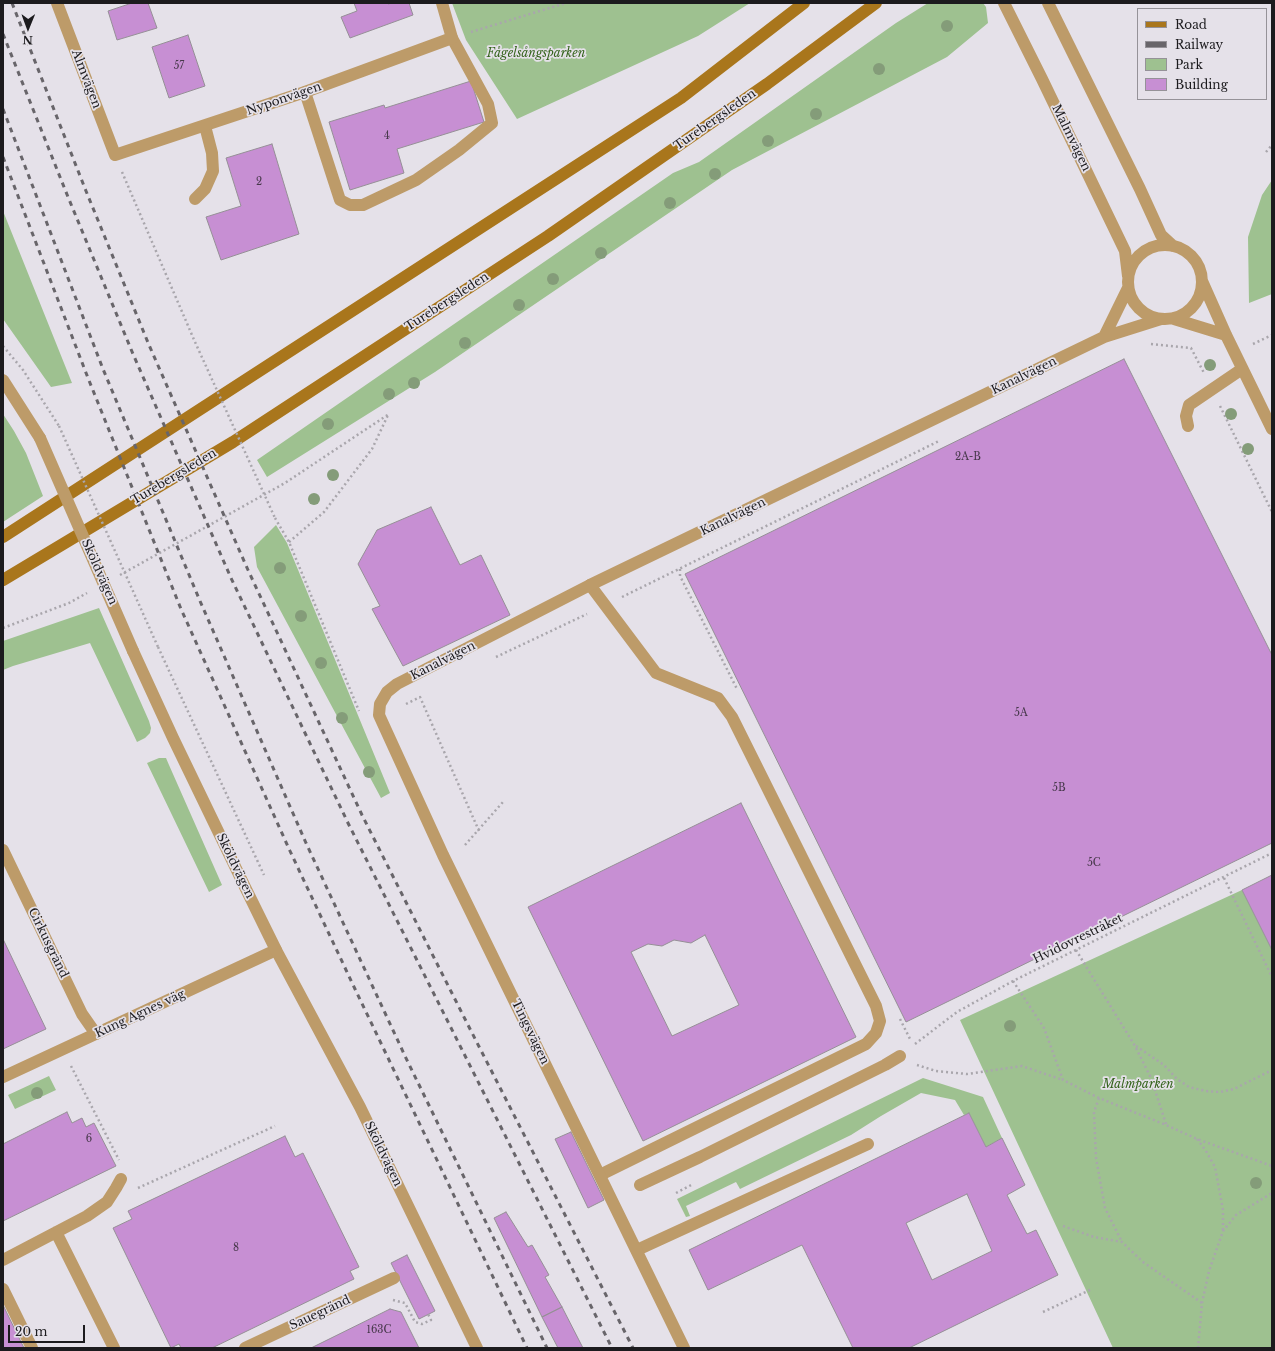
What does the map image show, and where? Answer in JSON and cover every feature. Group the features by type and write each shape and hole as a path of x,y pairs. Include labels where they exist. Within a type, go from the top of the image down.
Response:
{"main road":[{"path":"3,537 681,98 804,3"},
{"name":"Turebergsleden","path":"3,580 233,442 548,236 766,84 876,3"}],"street":[{"name":"Almvägen","path":"57,3 115,155"},
{"path":"305,92 340,200 350,205 363,205 416,180 459,150 492,123 488,104 452,38 442,3"},
{"name":"Malmvägen","path":"1004,3 1125,251 1128,282"},
{"path":"1048,3 1161,234 1173,246"},
{"name":"Nyponvägen","path":"115,155 305,92 452,38"},
{"path":"194,199 204,189 213,171 212,153 205,126"},
{"path":"1104,338 1128,282 1132,265 1139,255 1149,248 1161,246 1173,246 1184,250 1193,258 1199,269 1202,281 1226,335 1272,429"},
{"path":"1128,282 1132,299 1139,309 1149,316 1161,319 1174,318 1185,313 1194,305 1200,294 1202,281"},
{"path":"1174,318 1226,335"},
{"name":"Kanalvägen","path":"379,715 380,704 387,692 397,684 590,585 1104,338 1161,319"},
{"path":"1188,426 1186,416 1189,405 1242,369"},
{"name":"Sköldvägen","path":"3,380 40,438 173,738 276,950 360,1107 478,1348"},
{"path":"590,585 656,673 718,698 732,717 876,1006 880,1022 876,1033 866,1044 600,1175"},
{"name":"Tingsvägen","path":"379,715 443,855 684,1348"},
{"name":"Cirkusgränd","path":"3,850 82,1014 96,1034"},
{"name":"Kung Agnes väg","path":"3,1077 276,950"},
{"path":"640,1185 707,1154 885,1065 900,1056"},
{"path":"637,1250 868,1144"},
{"path":"3,1260 87,1216 107,1202 121,1179"},
{"path":"56,1232 114,1348"},
{"name":"Sauegränd","path":"245,1348 394,1278"},
{"path":"3,1289 32,1348"}],"path":[{"path":"452,38 566,3"},
{"path":"1266,152 1272,145"},
{"path":"115,155 195,342 274,518"},
{"path":"1250,345 1272,335"},
{"path":"1145,343 1191,348 1272,512"},
{"path":"3,346 23,370 59,426 158,647 264,875"},
{"path":"118,576 285,483 389,414 372,449 324,512 289,542"},
{"path":"492,659 944,438"},
{"path":"680,568 680,576 737,689"},
{"path":"3,628 69,603 92,591"},
{"path":"401,706 420,697 422,693"},
{"path":"420,697 479,831"},
{"path":"465,846 504,802"},
{"name":"Hvidovrestråket","path":"900,1056 957,1012 1013,981 1272,854"},
{"path":"1224,878 1272,977"},
{"path":"1076,950 1136,1046 1151,1078 1166,1125"},
{"path":"1013,981 1044,1028 1063,1080"},
{"path":"1136,1046 1164,1066 1177,1079 1189,1087 1205,1091 1220,1092 1234,1089 1272,1070"},
{"path":"900,1056 919,1066 967,1074 1022,1066 1063,1080 1099,1098 1197,1139 1272,1166"},
{"path":"69,1060 123,1168 121,1179"},
{"path":"1099,1098 1094,1112 1096,1158 1105,1208 1122,1242 1144,1262 1202,1303"},
{"path":"107,1202 275,1126"},
{"path":"1197,1139 1215,1167 1222,1210 1223,1230"},
{"path":"1198,1348 1202,1303 1208,1271 1223,1230 1236,1215 1272,1193"},
{"path":"1062,1226 1094,1237 1122,1242"},
{"path":"1043,1312 1092,1289"},
{"path":"392,1300 405,1303 415,1322 422,1324 431,1320 428,1314"}],"green space":[{"name":"Fågelsångsparken","path":"452,3 750,3 698,36 517,119 466,40"},
{"path":"928,3 983,3 986,7 988,23 947,57 732,170 435,372 267,477 257,460 673,173 699,162 896,23"},
{"path":"1272,180 1272,294 1249,303 1248,237 1262,195"},
{"path":"3,211 72,383 51,387 3,319"},
{"path":"3,414 26,453 43,496 3,522"},
{"path":"276,525 287,543 390,793 381,798 257,567 254,547"},
{"path":"99,608 151,728 150,733 145,738 137,742 90,643 3,670 3,641"},
{"path":"159,758 166,758 222,885 209,892 147,763"},
{"name":"Malmparken","path":"1242,890 1272,950 1272,1348 1113,1348 960,1020"},
{"path":"49,1076 56,1090 15,1109 8,1095"},
{"path":"923,1078 983,1097 1002,1138 986,1147 969,1113 964,1115 955,1100 921,1093 851,1135 740,1189 736,1182 686,1206 690,1216 686,1217 677,1199"}],"building":[{"path":"132,3 148,3 157,28 117,40 108,11"},
{"path":"354,3 409,3 413,15 350,38 341,17 357,11"},
{"path":"188,35 205,86 169,98 152,47"},
{"path":"471,81 484,122 397,149 404,173 350,190 329,122 384,105 385,108"},
{"path":"272,144 299,234 221,260 206,217 241,206 226,158"},
{"path":"1124,359 1272,655 1272,843 906,1022 685,574"},
{"path":"431,507 460,565 481,555 510,615 403,666 372,609 380,606 358,564 377,530"},
{"path":"741,803 856,1037 643,1141 528,907","holes":["705,935 739,1005 672,1036 631,952 648,944 662,946 674,940 691,943"]},
{"path":"1272,875 1272,950 1242,890"},
{"path":"3,939 46,1029 3,1049"},
{"path":"67,1112 72,1123 82,1118 86,1127 94,1123 116,1166 3,1221 3,1144"},
{"path":"969,1113 986,1147 1002,1138 1025,1185 1007,1195 1027,1234 1036,1230 1058,1275 909,1348 853,1348 802,1245 708,1290 689,1250","holes":["967,1194 992,1251 932,1280 906,1223"]},
{"path":"571,1132 604,1200 588,1208 555,1139"},
{"path":"285,1136 295,1157 303,1153 359,1267 350,1271 354,1279 212,1348 181,1348 179,1344 171,1348 113,1228 132,1219 128,1211"},
{"path":"506,1212 528,1247 532,1245 549,1275 545,1277 562,1307 542,1317 494,1218"},
{"path":"407,1255 435,1311 419,1319 391,1263"},
{"path":"3,1305 24,1348 3,1348"},
{"path":"562,1307 583,1348 558,1348 542,1317"},
{"path":"390,1309 401,1312 419,1348 311,1348"}],"railway":[{"path":"12,3 86,191 149,345 248,570 362,815 633,1348"},
{"path":"3,34 133,354 231,578 348,823 612,1348"},
{"path":"3,109 103,369 200,601 306,843 405,1056 547,1348"},
{"path":"3,157 88,378 181,609 290,851 527,1348"}]}
